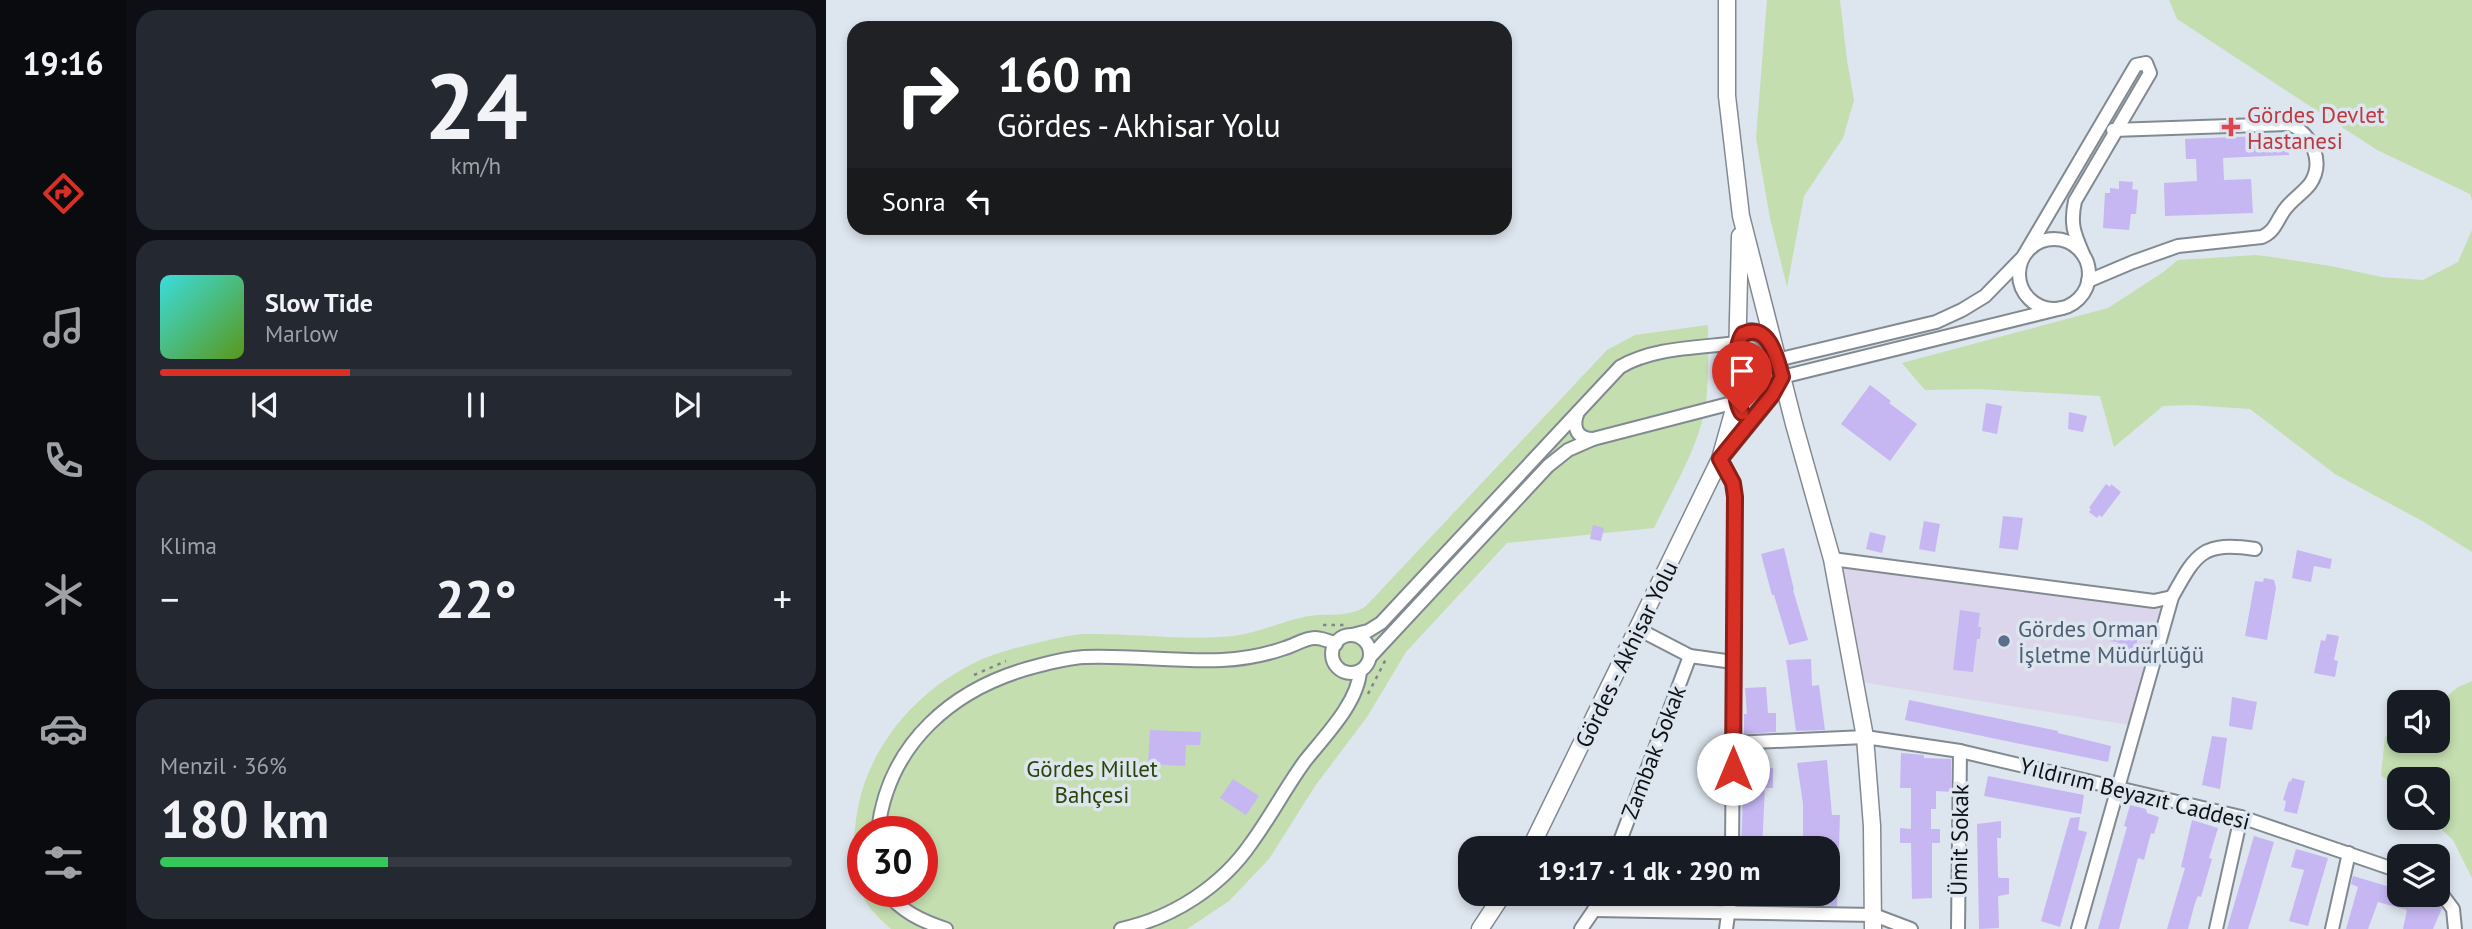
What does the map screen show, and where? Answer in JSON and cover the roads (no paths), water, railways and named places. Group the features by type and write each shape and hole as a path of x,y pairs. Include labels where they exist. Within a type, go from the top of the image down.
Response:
{"main road":[{"name":"Gördes - Akhisar Yolu","path":"1727,0 1727,96 1741,216 1794,424 1832,559 1864,737 1872,826 1873,922"},
{"name":"Gördes - Akhisar Yolu","path":"1536,836 1720,459 1736,402 1741,216"},
{"path":"1737,343 1743,334 1752,331 1758,333 1778,361"},
{"name":"Gördes - Akhisar Yolu","path":"1720,459 1772,395 1778,361"},
{"path":"1736,402 1739,410 1746,415 1770,405 1780,406 1794,424"},
{"path":"1480,929 1495,906"}],"street":[{"path":"1778,361 2062,309 2081,296 2088,281 2088,264 2075,235 2071,218 2076,201 2150,73 2146,63 2136,65 2020,268 2019,280 2023,291 2031,300 2040,307 2062,309"},
{"path":"2088,281 2178,246 2262,237 2273,230 2283,211 2306,189 2315,173 2316,153 2298,128 2290,124 2097,131"},
{"path":"1778,361 1936,322 1984,296 2031,248 2041,242 2064,240 2083,254"},
{"path":"1736,402 1593,439 1568,450 1548,466 1370,657 1365,668 1348,673 1338,668 1332,656 1340,639 1351,630 1368,631 1381,622 1611,375 1631,361 1654,354 1737,343"},
{"path":"1578,412 1574,423 1576,432 1584,438 1593,439"},
{"path":"1720,459 1733,483 1735,497 1732,836"},
{"path":"2078,929 2172,597 2192,562 2206,551 2230,545 2255,549"},
{"path":"1832,559 2154,601 2172,597"},
{"path":"1638,629 1690,656 1733,662"},
{"path":"1351,630 1368,645 1370,657"},
{"path":"881,816 887,790 897,765 914,740 957,700 982,684 1007,673 1084,657 1220,660 1269,653 1315,638 1336,644"},
{"name":"Zambak Sokak","path":"1622,836 1690,656"},
{"path":"1121,929 1170,912 1214,883 1233,865 1250,845 1297,773 1353,696 1360,671"},
{"name":"Yıldırım Beyazıt Caddesi","path":"1733,743 1864,737 1960,751 2241,817 2387,867"},
{"name":"Ümit Sokak","path":"1958,929 1960,751"},
{"path":"2216,929 2241,817"},
{"path":"2332,929 2349,853"},
{"path":"2450,905 2455,929"},
{"path":"1581,929 1596,906"},
{"path":"1726,929 1729,906"},
{"path":"901,907 919,919 946,929"},
{"path":"1594,910 1873,922 1911,929"}],"place":[{"name":"Gördes Devlet Hastanesi","path":"2231,127"},
{"name":"Gördes Orman İşletme Müdürlüğü","path":"2004,641"}],"park label":[{"name":"Gördes Millet Bahçesi","path":"1092,781"}]}
